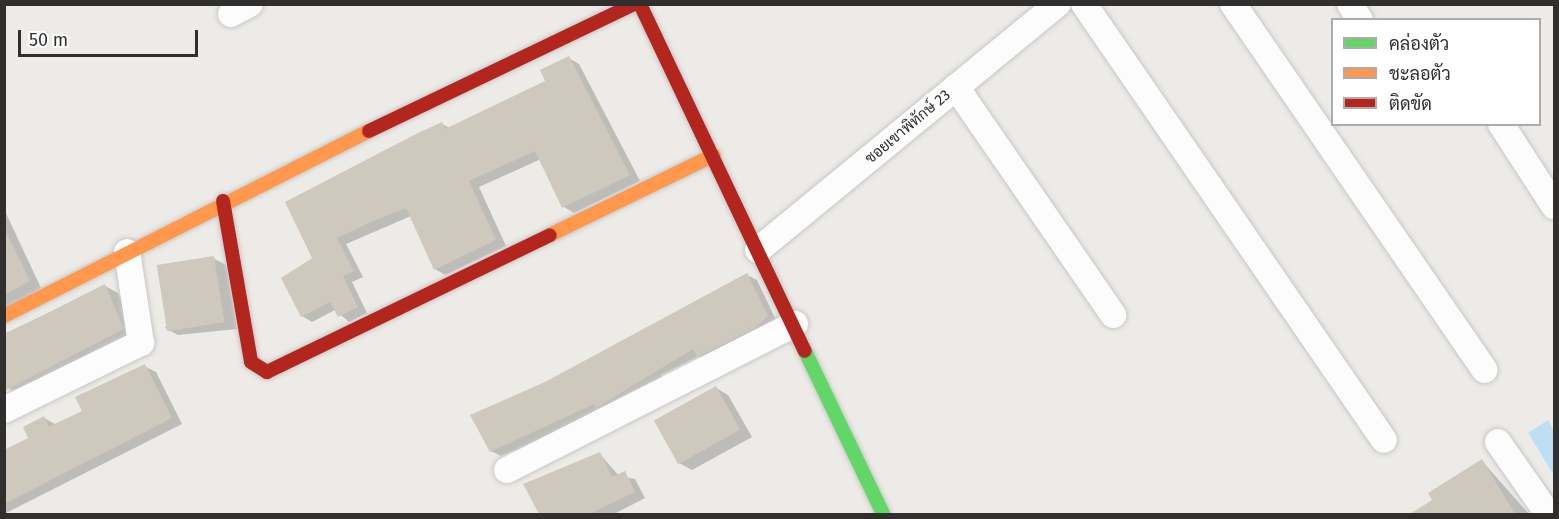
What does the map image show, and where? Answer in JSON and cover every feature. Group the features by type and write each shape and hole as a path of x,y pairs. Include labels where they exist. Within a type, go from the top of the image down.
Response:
{"street":[{"path":"4,316 223,201 634,4"},
{"path":"640,4 795,324 883,514"},
{"name":"ซอยเขาพิทักษ์ 23","path":"758,250 1058,4"},
{"path":"1084,4 1384,440"},
{"path":"1233,4 1485,370"},
{"path":"1350,4 1359,18"},
{"path":"956,87 1113,315"},
{"path":"1502,126 1554,206"},
{"path":"223,201 251,362 267,372 714,155"},
{"path":"4,410 141,343 127,252"},
{"path":"507,470 795,324"},
{"path":"1498,442 1548,514"}],"water":[{"path":"1548,420 1554,431 1554,475 1528,433"}],"building":[{"path":"569,56 630,175 562,208 535,151 469,181 496,240 434,270 406,208 337,238 354,271 343,276 358,307 338,317 330,302 301,317 281,278 312,258 285,202 416,134 442,122 445,129 545,81 540,70"},
{"path":"4,227 30,281 4,295"},
{"path":"214,256 224,322 167,331 157,265"},
{"path":"747,273 768,316 753,329 697,357 693,349 596,408 594,404 490,452 470,415 545,382"},
{"path":"105,284 124,329 4,391 4,335"},
{"path":"145,364 172,418 4,504 4,450 28,438 23,427 44,416 49,427 82,411 75,397"},
{"path":"716,386 740,430 678,464 654,420"},
{"path":"600,452 612,477 625,471 635,492 590,514 539,514 523,484"},
{"path":"1482,459 1515,514 1410,514 1432,500 1428,493"}],"traffic: fast":[{"path":"805,351 883,514"}],"traffic: slow":[{"path":"4,316 369,131"},
{"path":"550,235 714,155"}],"traffic: jam":[{"path":"369,131 634,4"},
{"path":"640,4 805,351"},
{"path":"223,201 251,362 267,372 550,235"}]}
